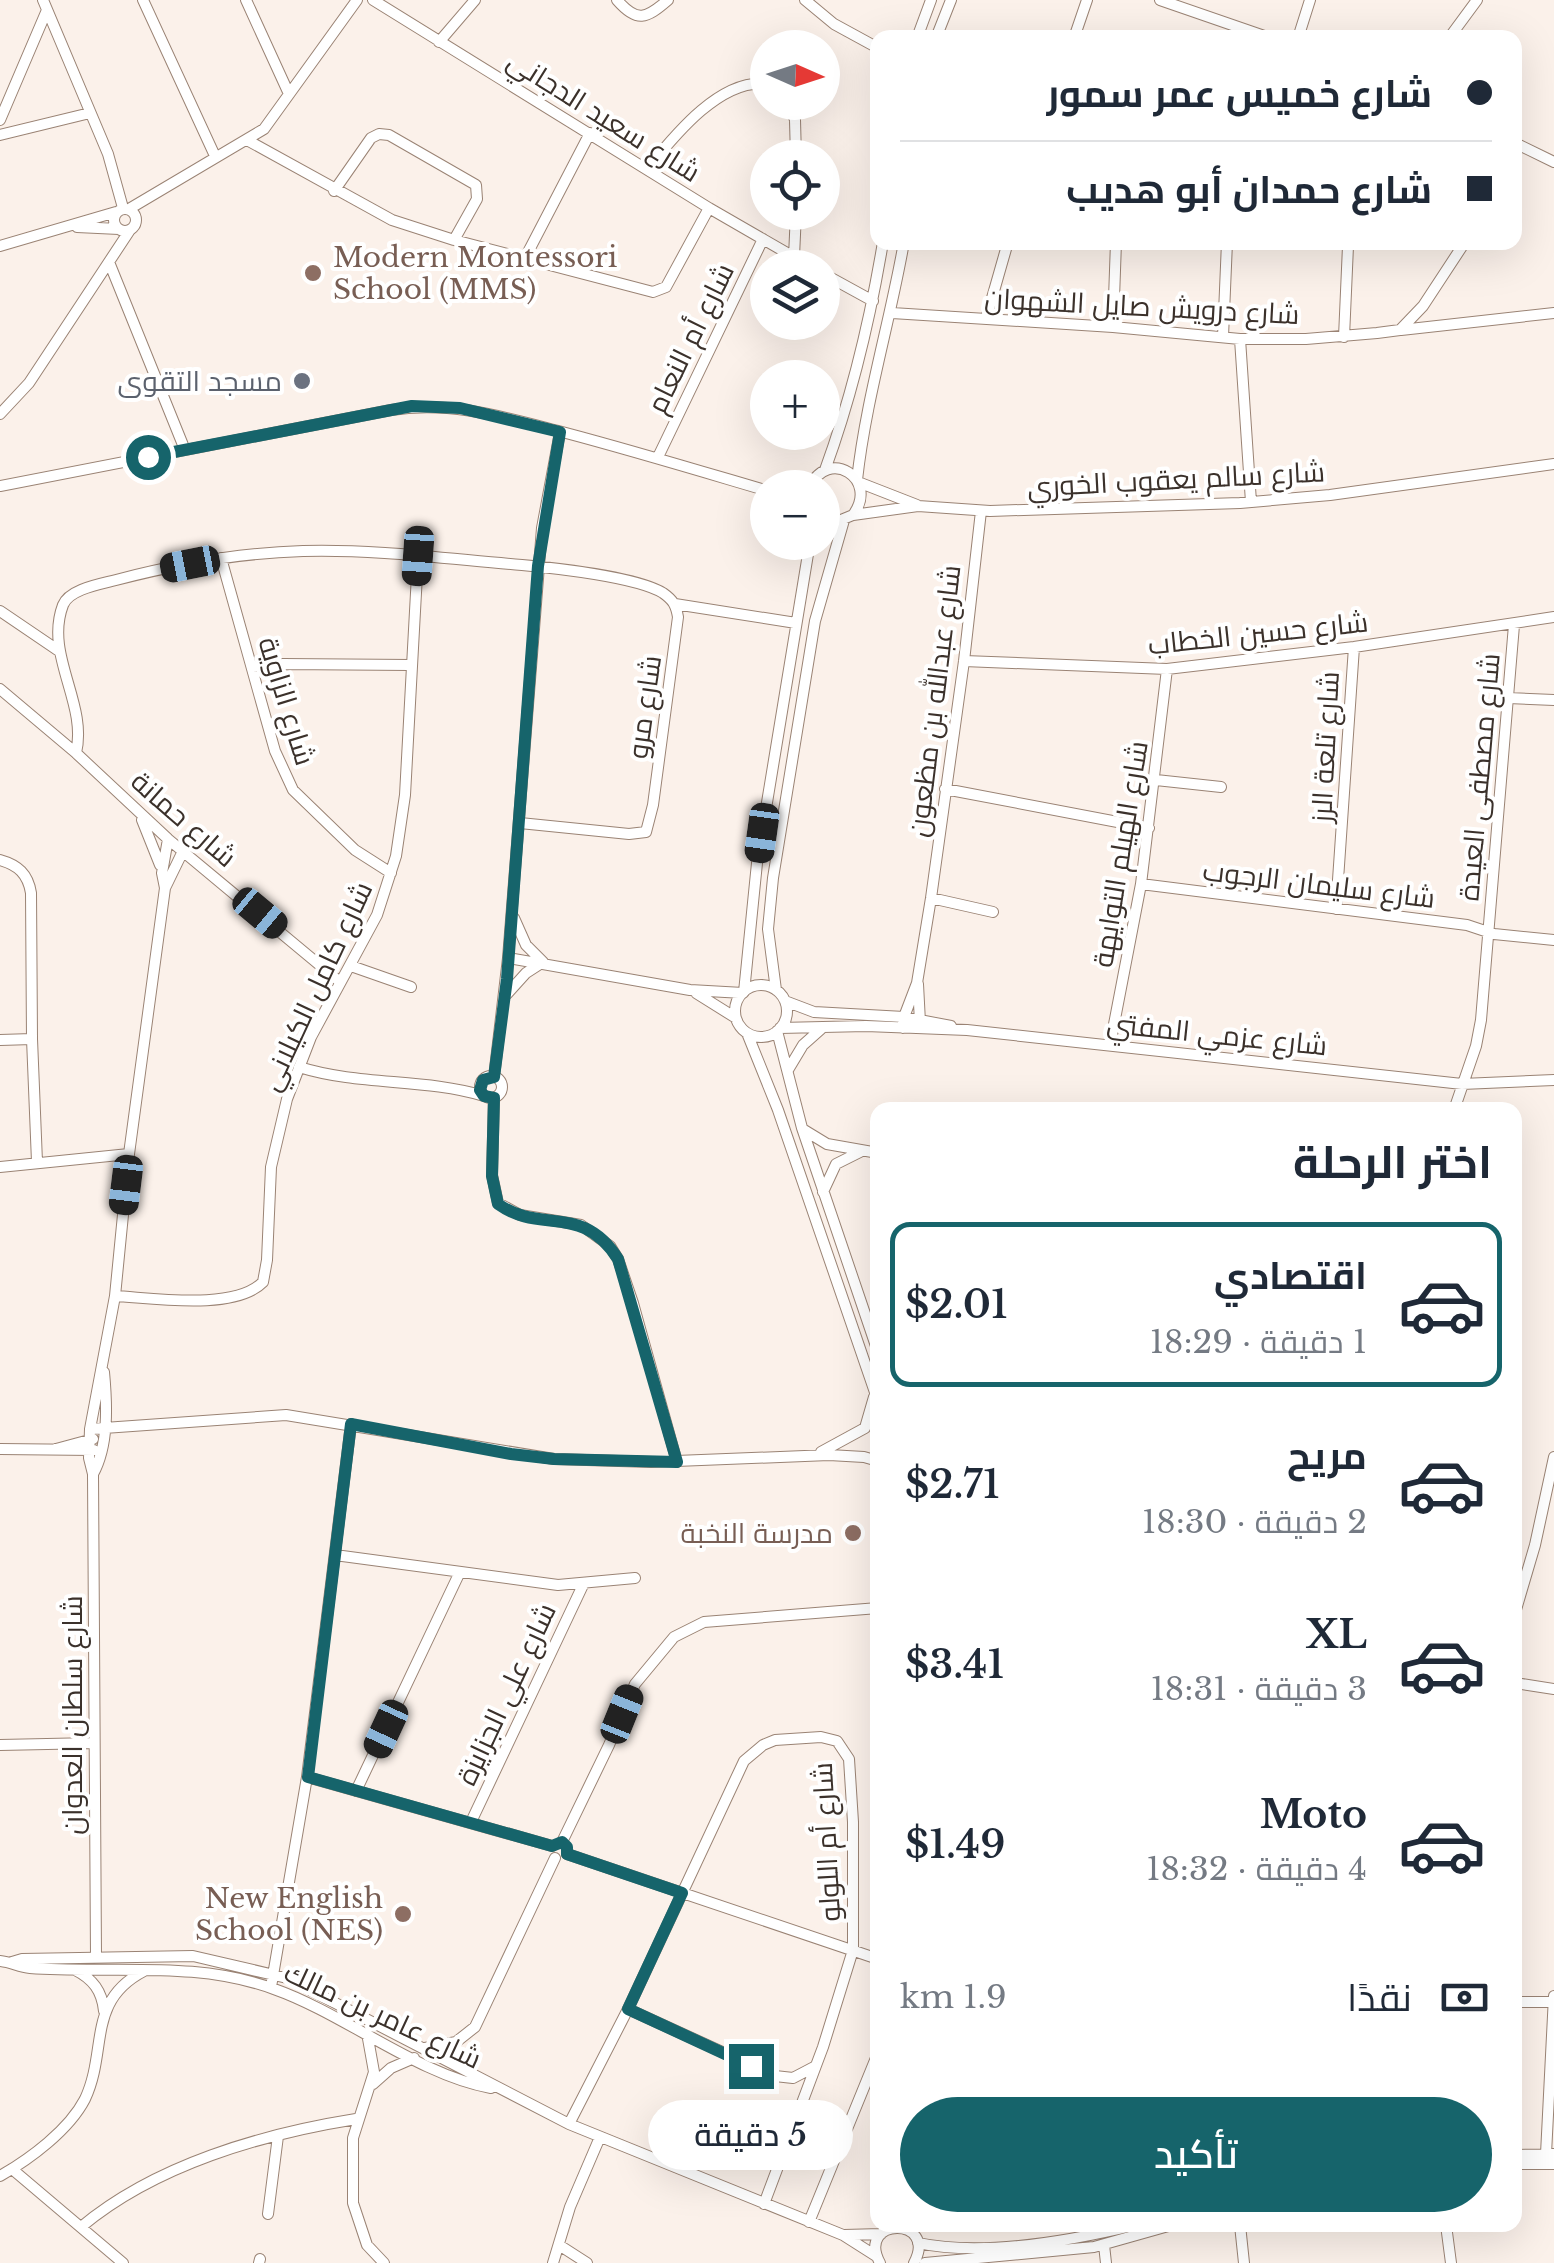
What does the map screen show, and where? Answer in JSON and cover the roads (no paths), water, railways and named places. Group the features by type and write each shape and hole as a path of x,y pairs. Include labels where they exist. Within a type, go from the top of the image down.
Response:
{"street":[{"path":"143,0 215,156"},
{"path":"246,0 288,94"},
{"name":"شارع سعيد الدجاني","path":"373,0 782,250"},
{"path":"440,42 475,0"},
{"path":"616,0 628,12 647,16 668,0"},
{"path":"805,0 834,24 870,44"},
{"path":"921,30 931,0"},
{"path":"939,30 951,0"},
{"path":"1077,30 1087,0"},
{"path":"1160,0 1247,30"},
{"path":"1301,30 1310,0"},
{"path":"1454,30 1478,0"},
{"path":"123,230 114,221 126,212 264,129 354,1"},
{"path":"0,414 29,383 109,262 126,212 108,154 45,5"},
{"path":"0,120 45,5"},
{"path":"648,168 679,130 705,108 750,85"},
{"path":"0,134 90,113"},
{"path":"525,258 590,133"},
{"path":"334,191 371,138 379,134 389,136 476,186 477,198 454,240"},
{"path":"246,140 392,220 642,290 660,291 709,208"},
{"path":"1522,146 1554,162"},
{"path":"0,246 126,212"},
{"path":"72,227 123,230"},
{"name":"شارع أم النعام","path":"658,457 763,239"},
{"path":"825,470 873,301 882,250"},
{"path":"747,1033 762,1037 778,1030 786,1016 784,1001 776,990 768,929 773,878 818,604 848,518 862,496 857,481 868,402 892,313 903,250"},
{"path":"986,319 1006,250"},
{"path":"1112,327 1116,250"},
{"path":"1223,338 1227,250"},
{"path":"1344,336 1348,250"},
{"path":"1400,330 1422,306 1460,250"},
{"path":"109,262 185,450"},
{"path":"840,283 873,301"},
{"name":"شارع درويش صايل الشهوان","path":"892,313 1240,339 1344,336 1554,312"},
{"path":"1240,339 1251,502"},
{"path":"0,489 412,406 460,408 658,457 750,485"},
{"path":"560,432 538,566 505,999 490,1078 480,1086 489,1097 492,1176 498,1204 520,1215 581,1225 610,1246 629,1291 677,1462"},
{"name":"شارع سالم يعقوب الخوري","path":"840,518 918,506 980,511 1251,502 1554,464"},
{"name":"شارع سالم يعقوب الخوري","path":"825,470 842,469 857,481 918,506"},
{"name":"شارع عبدالله بن مظعون","path":"904,1022 918,983 931,898 980,511"},
{"path":"76,753 77,713 58,652 62,605 72,594 159,569 221,558 304,551 538,566 654,589 675,604 796,623"},
{"name":"شارع كامل الكيلاني","path":"115,1296 216,1299 250,1292 263,1282 268,1260 271,1168 282,1114 340,982 377,915 392,873 405,795 418,556"},
{"name":"شارع الزاوية","path":"221,558 275,751 293,790 355,850 392,873"},
{"path":"736,1018 807,560"},
{"name":"شارع مرو","path":"520,823 629,834 646,832 654,805 677,632 675,604"},
{"path":"0,612 58,652"},
{"name":"شارع حسين الخطاب","path":"964,661 1167,669 1354,647 1554,617"},
{"name":"شارع مصطفى العيدة","path":"1456,1102 1481,1020 1514,624"},
{"name":"شارع تلعة الرز","path":"1336,909 1354,647"},
{"path":"253,667 410,666"},
{"name":"شارع الهيلم التوايهة","path":"1110,1045 1141,884 1167,669"},
{"name":"شارع حمانة","path":"0,689 168,839 340,982"},
{"path":"1508,698 1554,700"},
{"path":"1156,780 1221,787"},
{"path":"945,789 1149,828"},
{"path":"136,811 152,838 162,873"},
{"name":"شارع سلطان العدوان","path":"165,888 162,873 168,839"},
{"name":"شارع سلطان العدوان","path":"96,1957 90,1440 115,1296 129,1154 165,888 183,851"},
{"path":"0,860 26,875 31,893 37,1162"},
{"name":"شارع سليمان الرجوب","path":"1141,884 1467,925 1489,933 1554,940"},
{"path":"931,898 993,912"},
{"path":"512,912 519,934 543,962"},
{"path":"508,958 690,990 743,992 760,985 776,990"},
{"path":"505,999 526,972 543,962"},
{"path":"351,966 411,987"},
{"name":"شارع عبدالله بن مظعون","path":"918,983 920,1024"},
{"path":"690,990 736,1018 747,1033 778,1110 870,1378"},
{"name":"شارع عزمي المفتي","path":"784,1001 814,1012 1462,1084 1554,1080"},
{"name":"شارع عزمي المفتي","path":"778,1030 904,1022"},
{"path":"788,1070 802,1044 824,1027"},
{"path":"778,1030 802,1128 870,1329"},
{"path":"0,1040 32,1039"},
{"path":"300,1067 362,1080 453,1086 489,1097"},
{"path":"453,1086 490,1078 501,1086 489,1097"},
{"path":"802,1128 827,1144 870,1153"},
{"path":"823,1192 836,1164 861,1152"},
{"path":"0,1167 129,1154"},
{"name":"شارع سلطان العدوان","path":"93,1474 103,1438 103,1368"},
{"path":"810,1456 837,1446 865,1428 870,1413"},
{"path":"0,1449 55,1450 90,1440 273,1414 554,1459 677,1462 810,1456 870,1459"},
{"path":"271,1987 308,1777 351,1424"},
{"path":"90,1440 103,1438"},
{"path":"1522,1589 1554,1457"},
{"name":"شارع علي الجزايزة","path":"334,1556 460,1574 582,1585 635,1578"},
{"path":"356,1791 460,1574"},
{"name":"شارع علي الجزايزة","path":"471,1822 582,1585"},
{"path":"424,2048 456,2042 475,2027 610,1745 634,1684 674,1638 704,1622 870,1606"},
{"path":"1522,1684 1554,1689"},
{"name":"شارع أم اللولو","path":"682,1893 744,1761 776,1740 829,1738 843,1746 850,1768 855,1872 853,1950"},
{"path":"0,1745 94,1742"},
{"path":"308,1777 559,1850 870,1956"},
{"path":"569,2124 682,1893"},
{"path":"764,2204 816,2066 853,1950"},
{"name":"شارع عامر بن مالك","path":"6,1962 22,1958 193,1956 274,1974 312,1988 569,2124 842,2235 878,2261"},
{"name":"شارع عامر بن مالك","path":"6,1962 27,1968 208,1972 271,1987 414,2058 468,2082 497,2088"},
{"path":"104,2012 127,1982 148,1969"},
{"path":"0,2176 62,2129 82,2103 92,2079 104,2012 99,1990 84,1974 74,1970"},
{"path":"1522,2002 1554,2000 1550,2154 1522,2155"},
{"path":"628,2009 776,2076 794,2078 816,2066"},
{"path":"367,2033 373,2059 372,2085"},
{"path":"384,2263 366,2245 355,2216 352,2150 356,2119 372,2085 391,2068 414,2058"},
{"path":"809,2222 870,2073"},
{"path":"81,2227 106,2206 200,2161 278,2136 356,2119"},
{"path":"268,2214 278,2136"},
{"path":"553,2263 570,2208 600,2137"},
{"path":"1522,2164 1554,2164"},
{"path":"12,2169 123,2263"},
{"name":"شارع عامر بن مالك","path":"842,2235 884,2232"},
{"path":"910,2232 918,2243 914,2263"},
{"path":"918,2243 944,2248 1011,2245 1106,2232"},
{"path":"925,2263 1055,2253 1148,2232"},
{"path":"1241,2232 1244,2263"},
{"path":"1447,2232 1451,2263"},
{"path":"878,2261 876,2244 881,2234"},
{"path":"559,2245 587,2263"},
{"path":"1104,2245 1106,2263"}],"place":[{"name":"Modern Montessori School (MMS)","path":"313,273"},
{"name":"مسجد التقوى","path":"302,381"},
{"name":"مدرسة النخبة","path":"853,1533"},
{"name":"New English School (NES)","path":"403,1914"}]}
